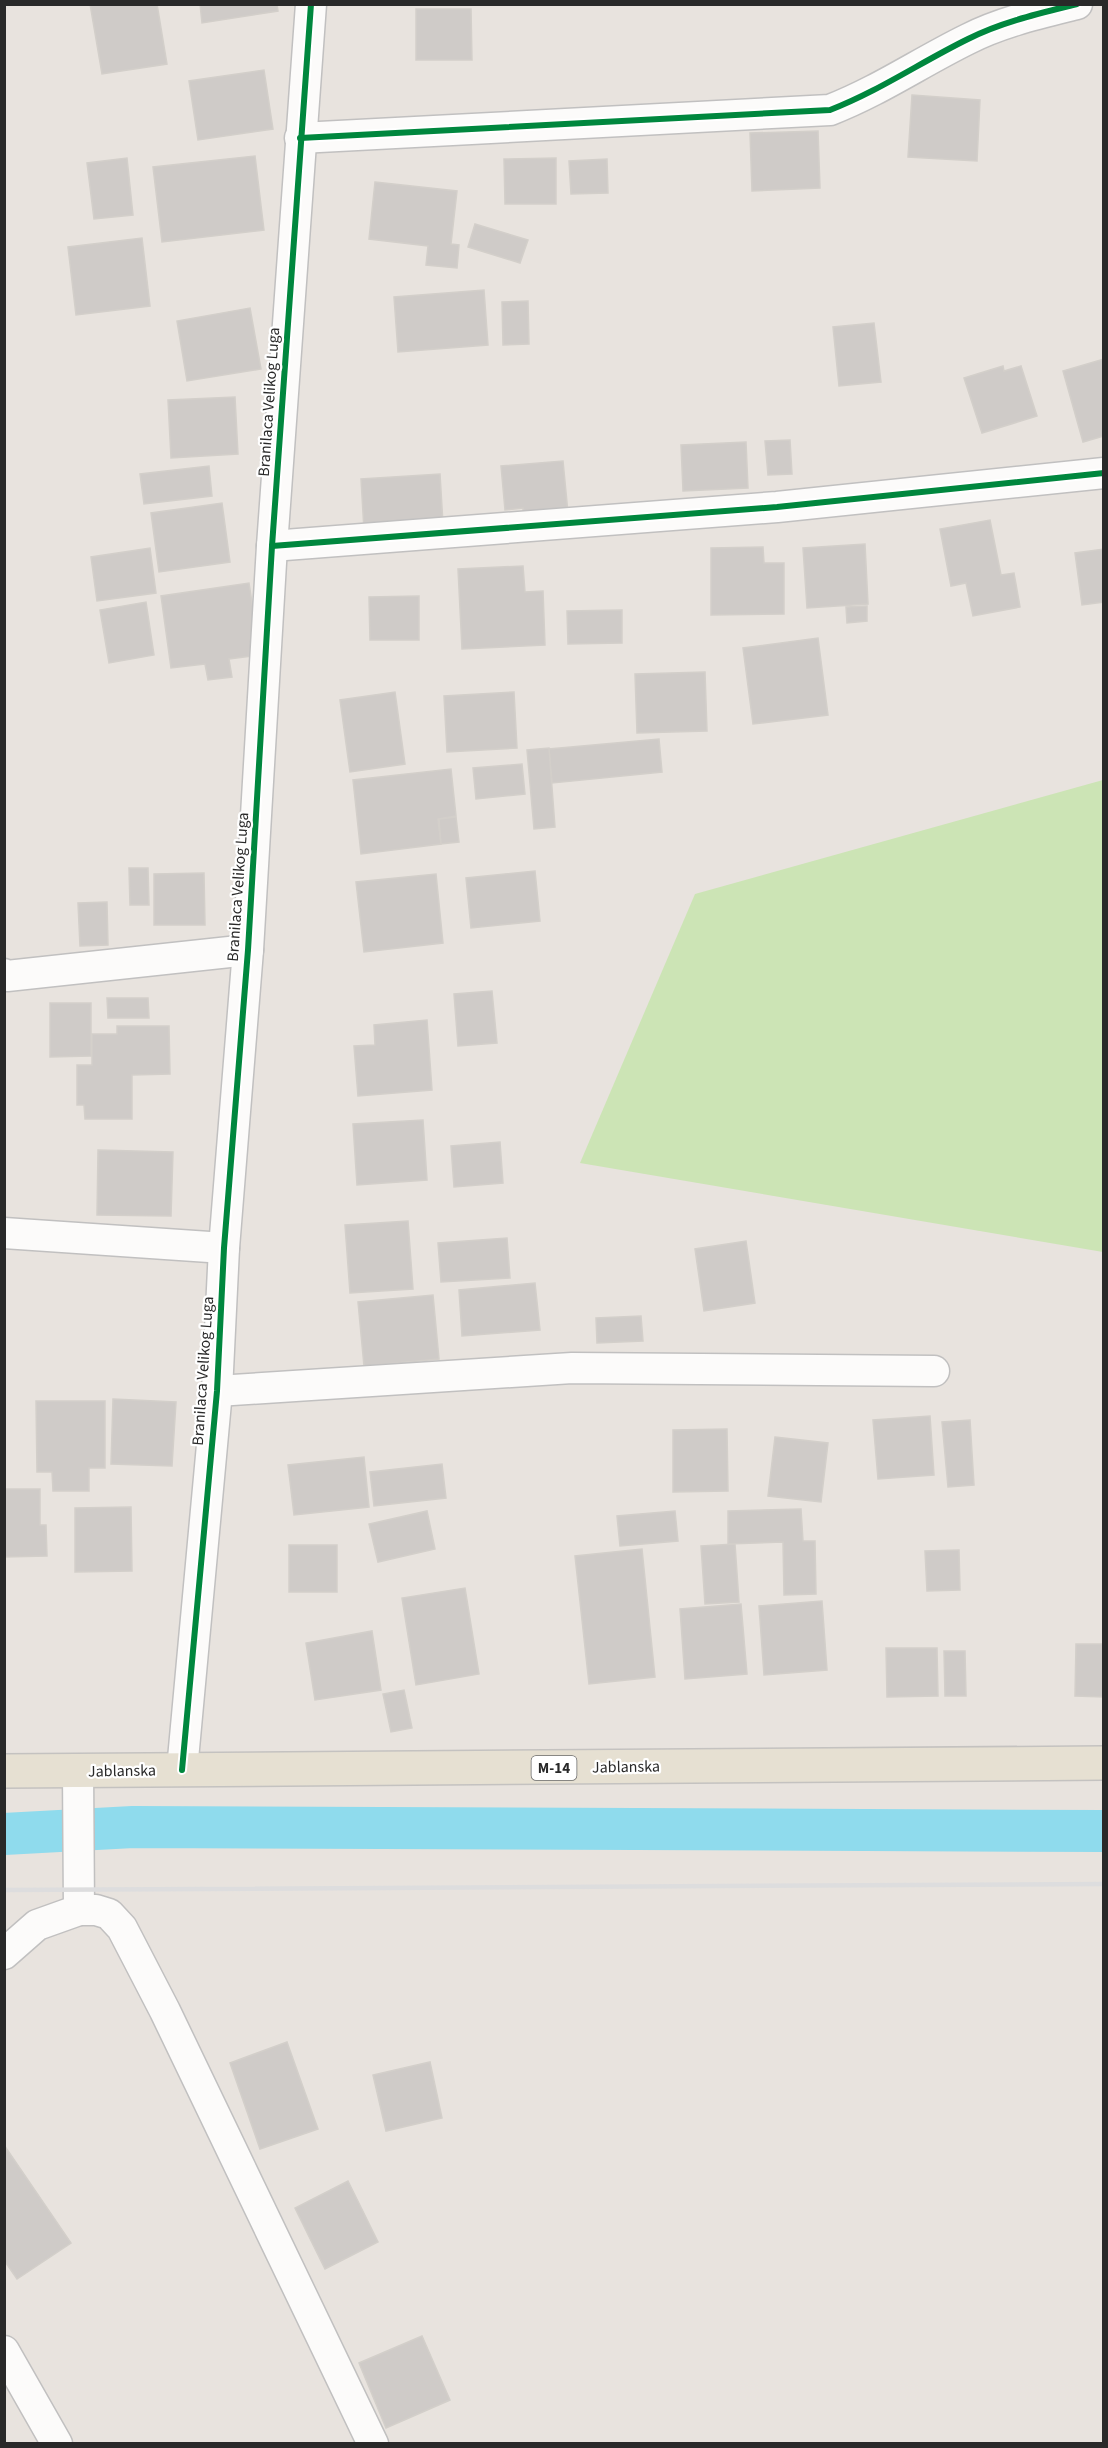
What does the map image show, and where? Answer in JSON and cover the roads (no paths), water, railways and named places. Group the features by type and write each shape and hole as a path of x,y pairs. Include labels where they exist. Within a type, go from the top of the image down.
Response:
{"main road":[{"name":"Jablanska","path":"4,1771 78,1780 182,1770 1104,1763"}],"street":[{"name":"Branilaca Velikog Luga","path":"182,1770 217,1391 224,1248 248,950 272,546 311,4"},
{"path":"300,138 830,110 865,97 970,38 1043,12 1077,4"},
{"path":"272,546 777,507 1104,473"},
{"path":"4,974 7,976 248,950"},
{"path":"4,1233 224,1248"},
{"path":"217,1391 572,1368 934,1371"},
{"path":"78,1780 79,1910"},
{"path":"4,1953 37,1925 79,1910 96,1910 109,1914 122,1928 171,2022 373,2444"},
{"path":"4,2351 57,2444"}],"waterway":[{"path":"4,1834 133,1827 1104,1831"}],"railway":[{"path":"4,1890 1104,1884"}]}
